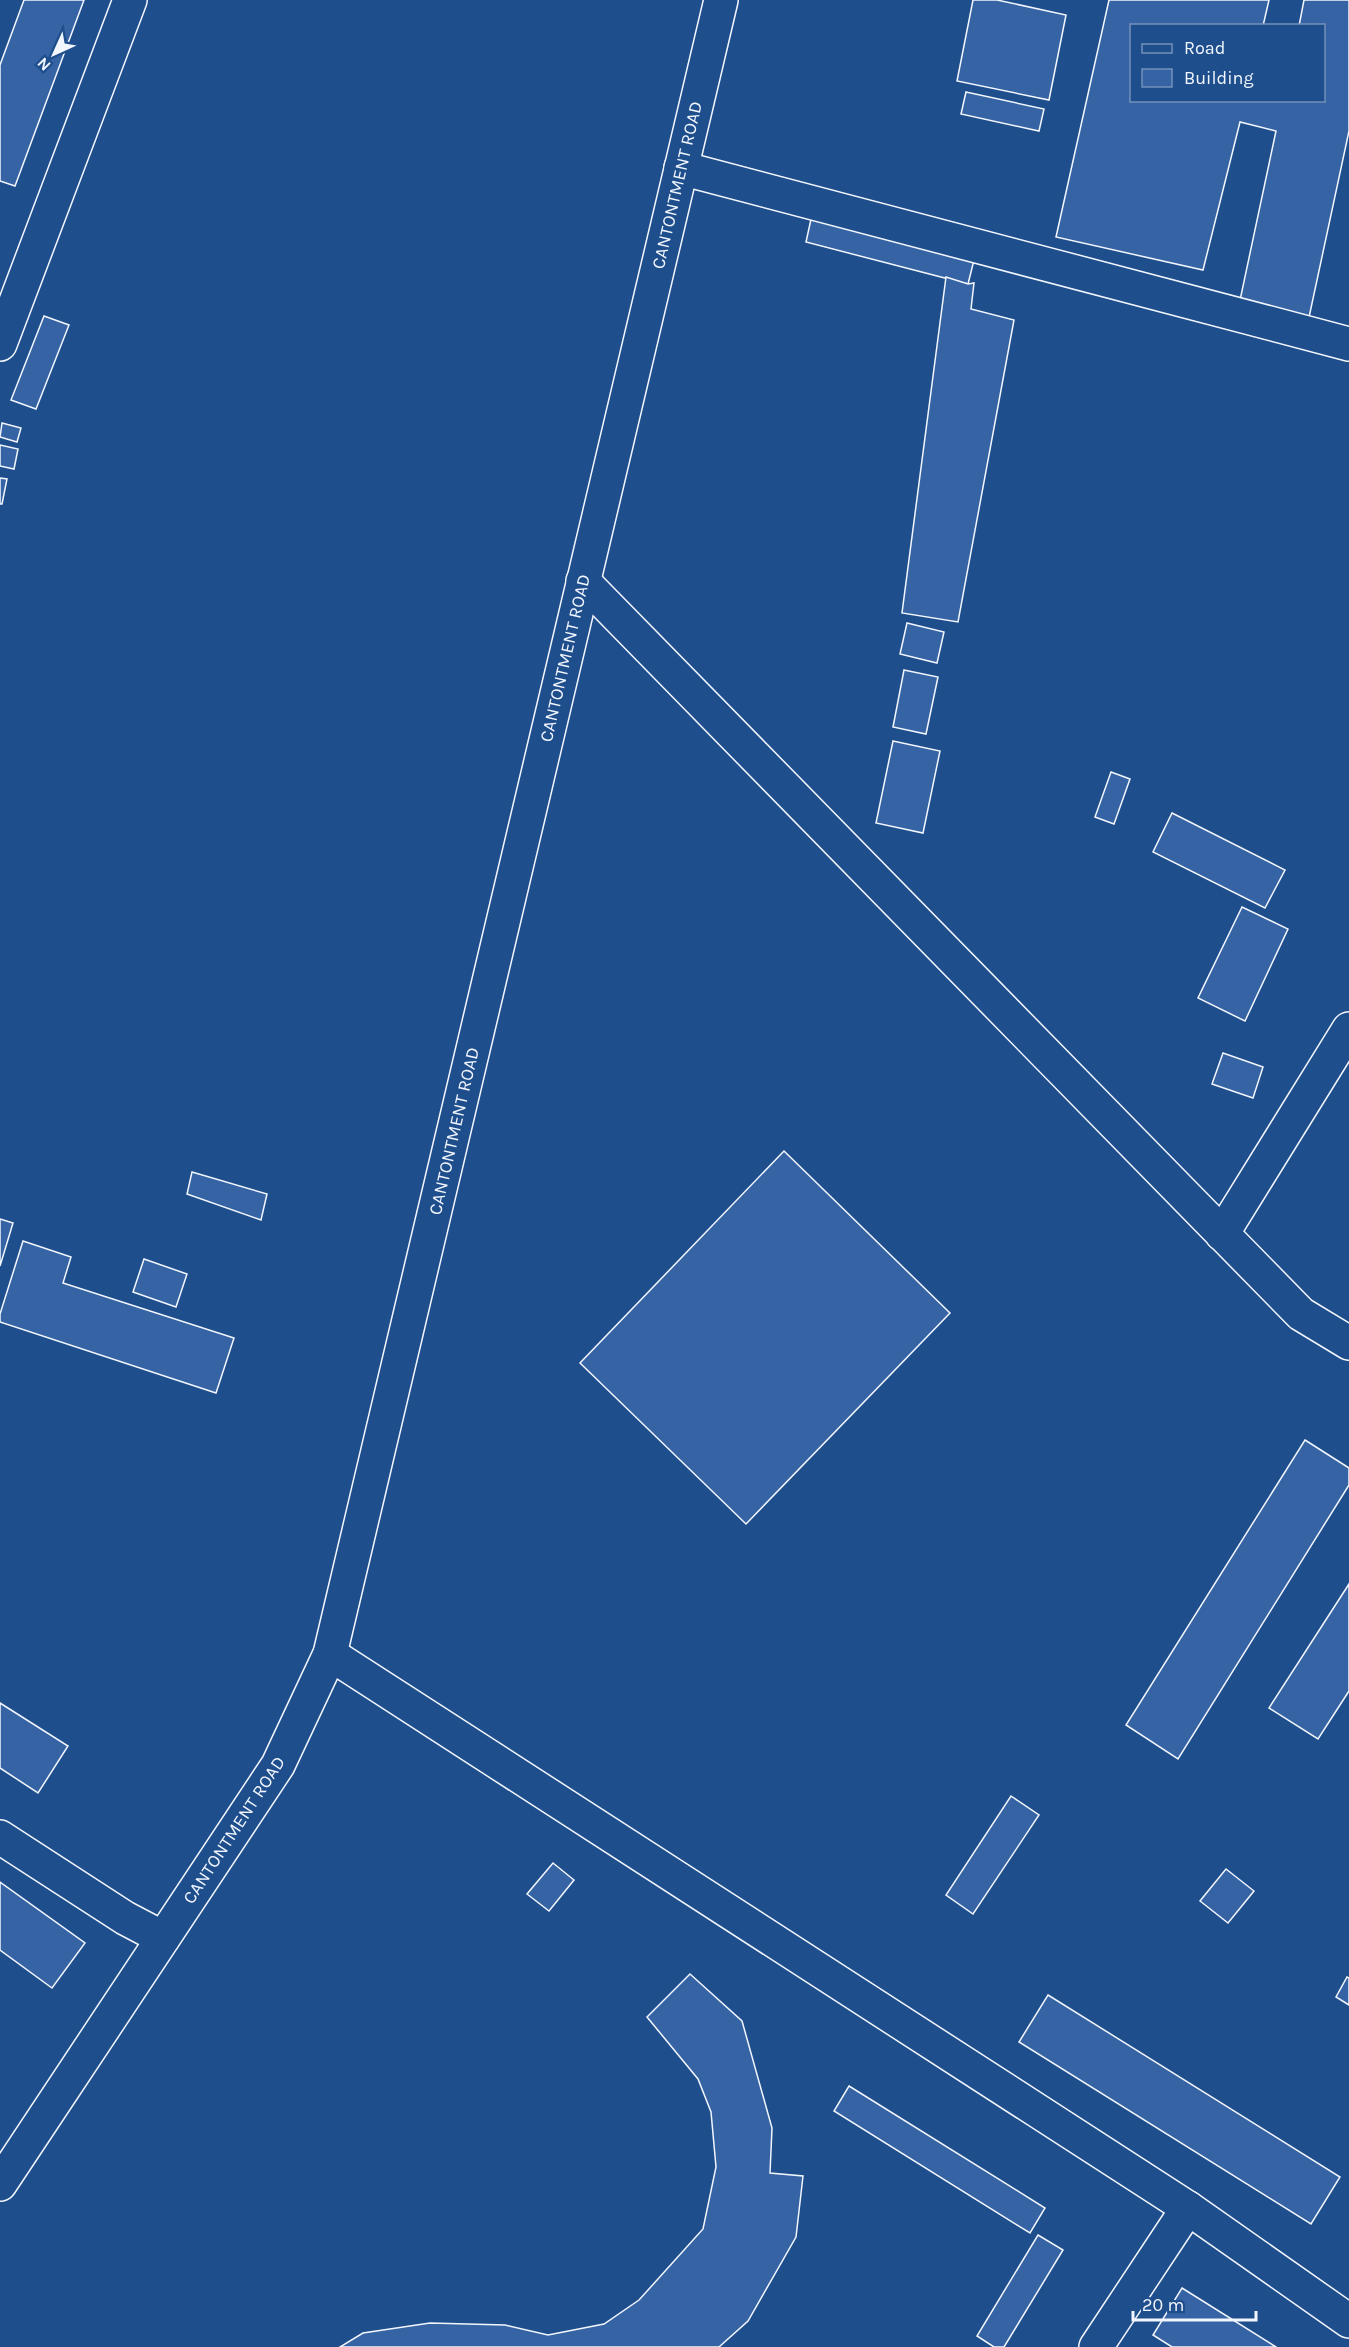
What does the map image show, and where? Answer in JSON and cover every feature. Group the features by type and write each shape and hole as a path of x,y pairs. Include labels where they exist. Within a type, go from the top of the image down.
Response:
{"street":[{"path":"0,344 130,0"},
{"name":"CANTONTMENT ROAD","path":"0,2184 278,1765 330,1654 721,0"},
{"path":"681,168 1349,344"},
{"path":"584,581 1301,1314 1349,1343"},
{"path":"1222,1234 1349,1029"},
{"path":"330,1654 1188,2208 1349,2321"},
{"path":"0,1837 125,1918 163,1938"},
{"path":"1096,2347 1188,2208"}],"building":[{"path":"24,0 84,0 15,186 0,181 0,65"},
{"path":"973,0 997,0 1066,15 1049,100 957,81"},
{"path":"1109,0 1269,0 1263,24 1130,24 1130,102 1325,102 1325,24 1299,24 1304,0 1349,0 1349,131 1308,322 1239,305 1276,131 1240,122 1203,270 1056,237"},
{"path":"966,92 1044,109 1039,131 961,114"},
{"path":"813,210 976,252 968,284 806,242"},
{"path":"946,277 968,284 974,283 971,309 1014,320 958,622 902,613"},
{"path":"44,316 69,325 36,409 11,400"},
{"path":"2,423 21,428 17,442 0,437"},
{"path":"0,445 18,449 14,469 0,466"},
{"path":"0,478 7,479 2,504 0,504"},
{"path":"907,623 944,632 937,663 900,654"},
{"path":"904,670 938,677 926,734 893,727"},
{"path":"893,741 940,751 923,833 876,823"},
{"path":"1111,772 1130,779 1114,824 1095,817"},
{"path":"1172,813 1285,870 1265,908 1153,852"},
{"path":"1242,907 1288,929 1245,1021 1198,998"},
{"path":"1223,1053 1263,1067 1253,1098 1212,1084"},
{"path":"784,1151 950,1313 746,1524 580,1363"},
{"path":"192,1172 267,1194 261,1220 187,1194"},
{"path":"0,1219 13,1223 0,1266"},
{"path":"23,1241 71,1257 63,1283 234,1338 216,1393 0,1322 0,1314"},
{"path":"144,1259 187,1274 176,1307 133,1292"},
{"path":"1305,1440 1349,1468 1349,1485 1178,1759 1126,1725"},
{"path":"1349,1584 1349,1691 1318,1739 1269,1708"},
{"path":"0,1703 68,1746 38,1793 0,1768"},
{"path":"1011,1796 1039,1815 973,1914 946,1895"},
{"path":"553,1863 574,1880 549,1911 527,1894"},
{"path":"1226,1869 1254,1891 1228,1923 1200,1901"},
{"path":"0,1882 85,1943 52,1988 0,1950"},
{"path":"690,1974 742,2021 772,2128 770,2173 803,2176 796,2237 748,2321 719,2347 340,2347 363,2333 430,2323 505,2325 548,2335 604,2324 639,2300 703,2229 716,2167 711,2112 698,2079 647,2017"},
{"path":"1347,1977 1349,1978 1349,2005 1336,1997"},
{"path":"1048,1995 1340,2177 1311,2224 1019,2042"},
{"path":"849,2086 1045,2208 1030,2233 834,2111"},
{"path":"1038,2235 1063,2250 1004,2347 994,2347 977,2336"},
{"path":"1182,2288 1276,2347 1172,2347 1153,2335"}]}
